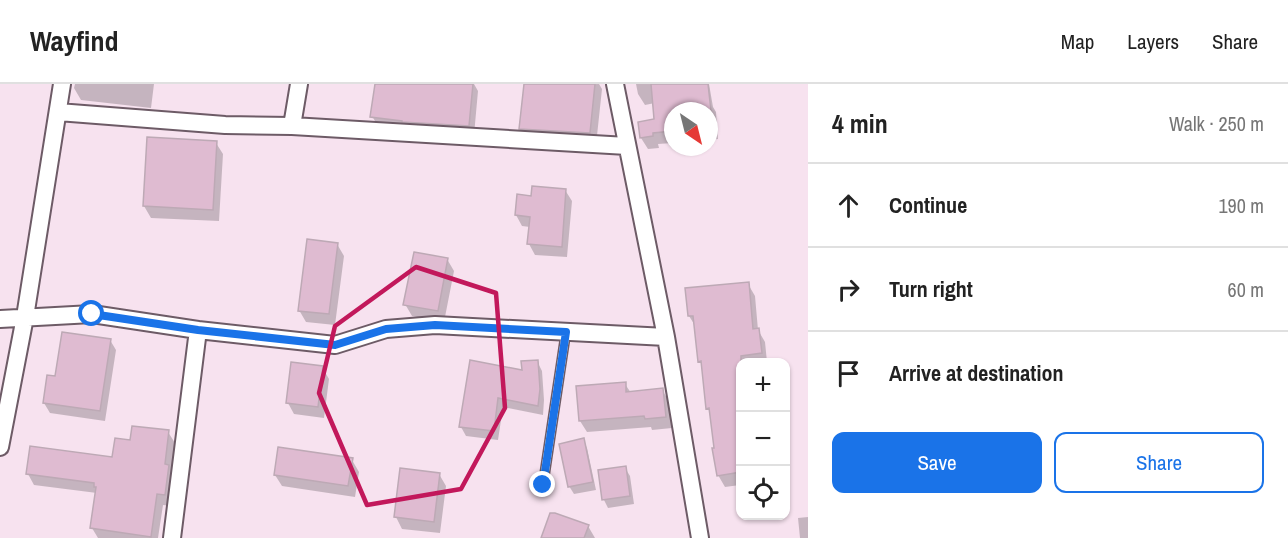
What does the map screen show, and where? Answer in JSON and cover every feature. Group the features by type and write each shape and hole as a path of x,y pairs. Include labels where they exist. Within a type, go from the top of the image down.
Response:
{"street":[{"path":"0,447 25,317 62,84"},
{"path":"292,126 299,84"},
{"path":"615,84 666,337 700,538"},
{"path":"58,112 225,125 292,126 627,146"},
{"path":"0,319 92,314 198,330 335,345 386,329 435,325 666,337"},
{"path":"172,538 198,330"}],"lane":[{"path":"543,485 566,332"}],"highlighted area":[{"path":"416,267 496,293 505,408 461,489 367,505 319,393 335,326"}],"building":[{"path":"375,84 473,84 469,126 402,122 370,117"},
{"path":"524,84 595,84 590,133 519,129"},
{"path":"651,84 708,84 710,102 664,102 664,132 640,138 638,122 654,119"},
{"path":"147,137 217,141 213,210 143,206"},
{"path":"532,186 566,189 562,247 527,244 530,217 515,215 517,194 531,196"},
{"path":"307,239 338,243 329,314 298,311"},
{"path":"414,252 448,258 438,311 403,305"},
{"path":"749,282 753,329 759,328 762,353 736,358 736,473 717,476 701,361 698,362 693,316 688,316 685,288"},
{"path":"62,332 111,339 100,411 43,403 47,375 55,376"},
{"path":"470,360 522,370 521,361 538,360 540,389 538,406 498,398 494,431 459,427"},
{"path":"291,362 323,366 318,407 286,403"},
{"path":"626,382 626,392 663,388 666,417 645,419 644,416 579,421 576,386"},
{"path":"132,426 169,430 165,464 169,465 165,495 157,494 151,537 90,528 96,487 94,483 26,474 30,446 112,457 115,438 130,440"},
{"path":"584,438 593,482 568,487 559,444"},
{"path":"278,447 353,458 348,486 274,475"},
{"path":"626,466 630,496 602,500 598,470"},
{"path":"400,468 440,473 434,522 394,517"},
{"path":"550,513 589,525 584,538 541,538"}],"route":[{"path":"92,314 198,330 335,345 386,329 435,325 566,332 543,485"}]}
